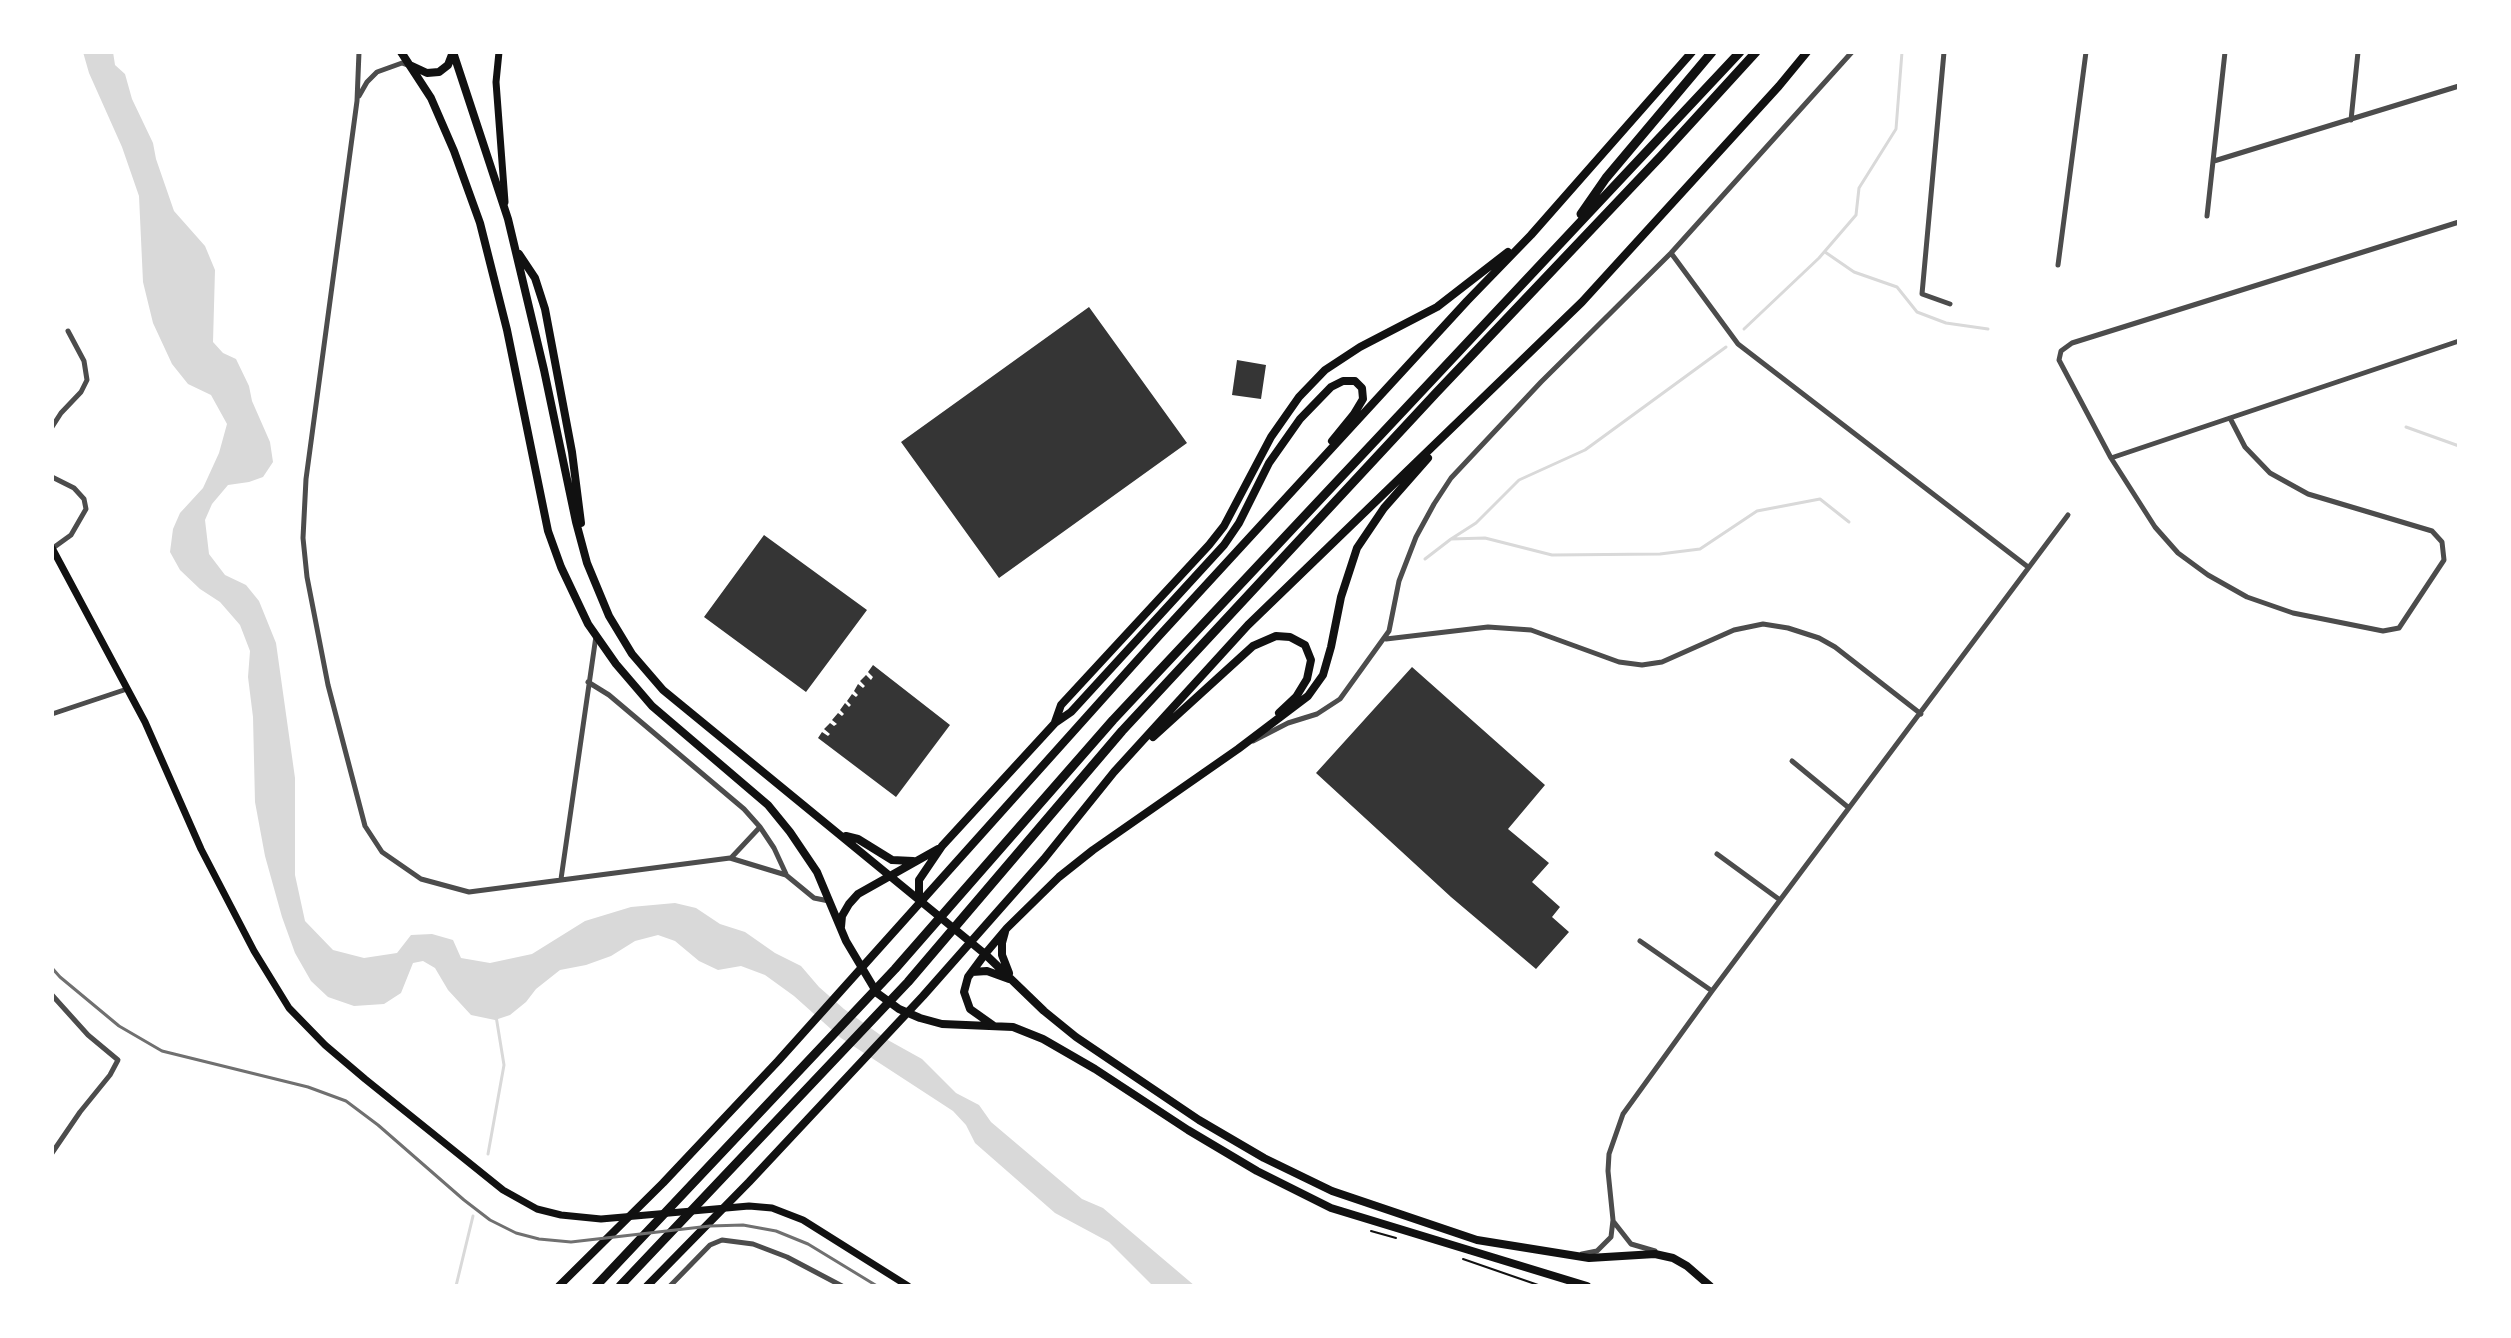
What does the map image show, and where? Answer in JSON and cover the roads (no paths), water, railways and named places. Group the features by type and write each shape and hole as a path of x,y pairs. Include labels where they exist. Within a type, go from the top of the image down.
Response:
{"highway":[{"path":"401,52 431,98 480,223 507,330 548,531 588,624 616,664 652,706 768,805 804,851 830,901 846,941 877,993 899,1009 920,1018 942,1024 1013,1027 1043,1039 1257,1171 1331,1208 1587,1286"},
{"path":"411,66 427,73 439,72 448,65 453,52"},
{"path":"453,52 506,212 587,563 609,616 632,654 663,690 891,875 985,954 1076,1037 1199,1120 1264,1158 1332,1191 1477,1240 1589,1258 1637,1253 1665,1256 1687,1266 1709,1285"},
{"path":"559,1286 663,1183 792,1045 1456,312 1531,235 1692,52"},
{"path":"1560,243 1606,178 1712,52"},
{"path":"596,1286 958,900 1113,720 1740,52"},
{"path":"620,1286 908,982 1122,731 1756,52"},
{"path":"647,1286 923,996 1044,859 1114,772 1248,625 1582,302 1807,52"},
{"path":"1055,723 1061,705 1209,545 1235,507 1271,437 1299,397 1325,370 1360,347 1437,307 1531,235"},
{"path":"515,247 535,278 545,309 572,452 587,563"},
{"path":"919,899 919,880 942,846 1055,723 1071,712 1224,545 1239,523 1269,463 1300,419 1331,387 1343,381 1355,381 1362,388 1363,399 1354,414 1260,528"},
{"path":"995,1026 977,1015 966,1001 964,992 972,972 985,954 1059,877 1308,696 1323,675 1341,597 1357,548 1384,508 1463,418"},
{"path":"1114,772 1253,646 1276,636 1290,637 1305,645 1311,660 1307,679 1296,697 1252,738"},
{"path":"844,836 858,839 892,860 918,860"},
{"path":"841,927 842,916 858,894 942,846"},
{"path":"1007,928 1002,955 1013,980"},
{"path":"972,972 987,971 1013,980"}],"main road":[{"path":"499,52 496,82 506,212"},
{"path":"52,548 128,688 201,849 254,951 289,1008 325,1045 512,1197 537,1209 601,1219 749,1206 772,1208 803,1220 908,1286"}],"street":[{"path":"359,52 357,101 308,465 303,538 307,577 328,685 365,826 382,852 421,879 469,892 730,858 786,875 814,898 830,901"},
{"path":"1238,749 1288,723 1317,714 1340,699 1385,639 1392,625 1399,581 1416,537 1451,478 1541,382 1671,253 1852,52"},
{"path":"1944,52 1922,294 1950,304"},
{"path":"2058,265 2086,52"},
{"path":"2207,216 2225,52"},
{"path":"2351,120 2358,52"},
{"path":"357,101 367,82 377,72 402,63 411,66"},
{"path":"2214,161 2459,86"},
{"path":"2230,418 2245,447 2270,473 2308,494 2432,531 2442,542 2444,560 2399,628 2383,631 2293,613 2247,597 2208,575 2178,553 2155,527 2111,458 2059,360 2061,351 2072,343 2459,222"},
{"path":"1671,253 1738,344 2028,567"},
{"path":"52,427 87,380 84,361 68,331"},
{"path":"2111,458 2459,341"},
{"path":"52,477 74,488 84,499 86,509 71,535 52,548"},
{"path":"1569,1255 1597,1251 1611,1237 1613,1220 1609,1154 1623,1114 2068,515"},
{"path":"1385,639 1488,627 1531,630 1619,662 1642,665 1662,662 1734,630 1763,624 1788,628 1835,647 1921,714"},
{"path":"561,879 596,635"},
{"path":"588,682 609,695 734,801 760,827 786,875"},
{"path":"52,714 128,688"},
{"path":"1792,761 1849,808"},
{"path":"730,858 760,827"},
{"path":"1717,854 1780,900"},
{"path":"1640,941 1712,991"},
{"path":"52,995 88,1035 118,1060 52,1153"},
{"path":"1613,1220 1631,1244 1665,1256"},
{"path":"670,1286 710,1245 722,1240 753,1244 787,1257 842,1286"}],"waterway":[{"path":"1744,329 1819,258 1856,215 1859,188 1896,129 1902,52"},
{"path":"1825,252 1854,272 1897,287 1917,312 1946,323 1988,329"},
{"path":"1425,559 1476,523 1519,480 1585,450 1726,347"},
{"path":"2406,427 2459,446"},
{"path":"1451,539 1485,538 1552,555 1660,554 1700,549 1757,511 1820,499 1849,522"},
{"path":"488,1154 504,1065 496,1016"},
{"path":"456,1286 473,1216"}],"railway":[{"path":"52,968 119,1026 162,1051 308,1087 346,1101 464,1200 490,1220 516,1233 571,1242 743,1225 776,1231 808,1244 877,1286"}]}
